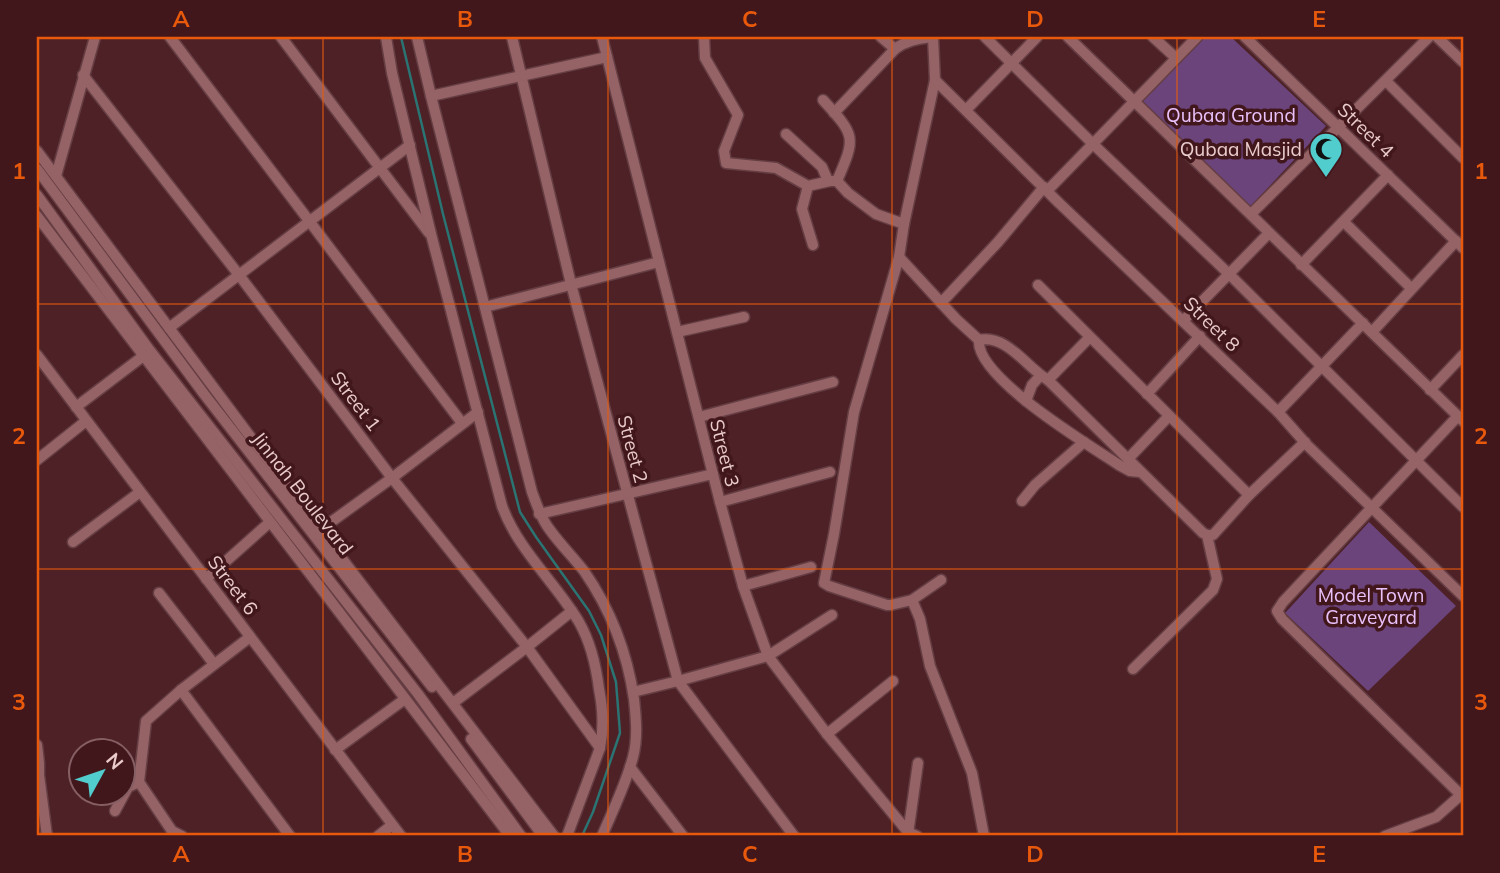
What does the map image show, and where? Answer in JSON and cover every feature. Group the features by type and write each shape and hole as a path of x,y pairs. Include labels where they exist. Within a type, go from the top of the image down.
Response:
{"street":[{"path":"56,176 95,37"},
{"path":"281,37 432,238"},
{"path":"386,37 392,73 432,238 506,518 581,625 595,663 603,735 567,836"},
{"path":"417,37 532,492 549,530 583,570 606,606 624,648 633,692 636,727 634,754 602,836"},
{"name":"Street 2","path":"512,37 570,284 678,681 794,836"},
{"name":"Street 3","path":"602,37 720,502 743,586 768,656 827,734 910,835"},
{"path":"704,37 705,58 738,115 724,151 726,163 776,169 808,186 832,181 848,155 851,143 845,126 823,100"},
{"path":"881,37 895,50"},
{"path":"835,113 903,43 933,37 935,80 899,257 854,412 824,583 887,605 912,600 941,580"},
{"path":"985,37 1463,507"},
{"path":"966,110 1037,37"},
{"path":"1068,37 1460,419 1417,460 1277,611 1462,794 1436,817 1385,836"},
{"path":"1153,37 1176,58"},
{"path":"941,303 1045,189 1093,144 1197,37"},
{"name":"Street 4","path":"1245,37 1460,245"},
{"path":"1251,214 1429,37"},
{"path":"176,39 462,424"},
{"path":"1445,39 1463,62"},
{"path":"431,96 607,57"},
{"name":"Street 1","path":"83,75 239,275 392,478 527,647 600,748"},
{"name":"Street 8","path":"935,80 1278,412 1305,442 1463,596"},
{"path":"1386,81 1463,158"},
{"path":"786,134 822,167 832,181 876,214 904,223"},
{"path":"169,328 411,145"},
{"path":"37,151 128,283 169,328 389,627 453,703 554,836"},
{"name":"Jinnah Boulevard","path":"37,169 128,283 204,394 389,627 543,836"},
{"path":"1301,265 1388,176"},
{"path":"808,186 802,209 813,245"},
{"name":"Jinnah Boulevard","path":"37,195 107,301 283,519 369,642 418,694 521,836"},
{"path":"37,216 107,301 142,357 270,522 369,642 405,699 510,836"},
{"path":"1344,222 1411,288"},
{"path":"1182,321 1269,233"},
{"path":"1373,332 1411,288 1460,245"},
{"path":"899,257 979,340"},
{"path":"485,307 659,262"},
{"path":"1038,285 1249,495"},
{"path":"677,332 744,317"},
{"path":"1278,412 1363,323"},
{"path":"1147,394 1200,336"},
{"path":"979,340 987,338 1005,346 1023,359 1207,535 1213,534 1249,495 1305,442"},
{"path":"1026,401 1032,386 1089,338"},
{"path":"979,340 978,346 985,361 1001,380 1026,401 1119,465 1130,471 1140,472"},
{"name":"Street 6","path":"37,355 401,836"},
{"path":"1430,390 1463,355"},
{"path":"76,407 142,357"},
{"path":"699,417 833,382"},
{"path":"191,403 204,394"},
{"path":"320,530 478,412"},
{"path":"1128,459 1169,416"},
{"path":"37,460 86,421"},
{"path":"1022,501 1035,485 1084,442"},
{"path":"720,502 830,472"},
{"path":"540,514 713,474"},
{"path":"73,542 140,492"},
{"path":"206,579 270,522"},
{"path":"1133,669 1213,590 1217,579 1207,535"},
{"path":"743,586 810,567"},
{"path":"159,593 214,664"},
{"path":"912,600 920,619 930,666 972,773 984,836"},
{"path":"453,703 572,611"},
{"path":"633,692 768,656 832,615"},
{"path":"182,836 172,831 139,782 146,721 181,690 250,637"},
{"path":"827,734 893,681"},
{"path":"181,690 290,836"},
{"path":"335,750 405,699"},
{"path":"37,745 38,775 47,836"},
{"path":"910,835 918,764"},
{"path":"630,767 683,836"},
{"path":"116,811 128,787 139,782"},
{"path":"378,836 393,825"}],"green space":[{"name":"Qubaa Ground","path":"1200,37 1231,37 1326,126 1247,210 1136,105"},
{"name":"Model Town Graveyard","path":"1369,522 1456,606 1368,691 1285,613"}],"waterway":[{"path":"401,37 443,214 520,512 589,611 601,635 616,682 620,733 582,836"}],"place":[{"name":"Qubaa Masjid","path":"1326,179"}]}
